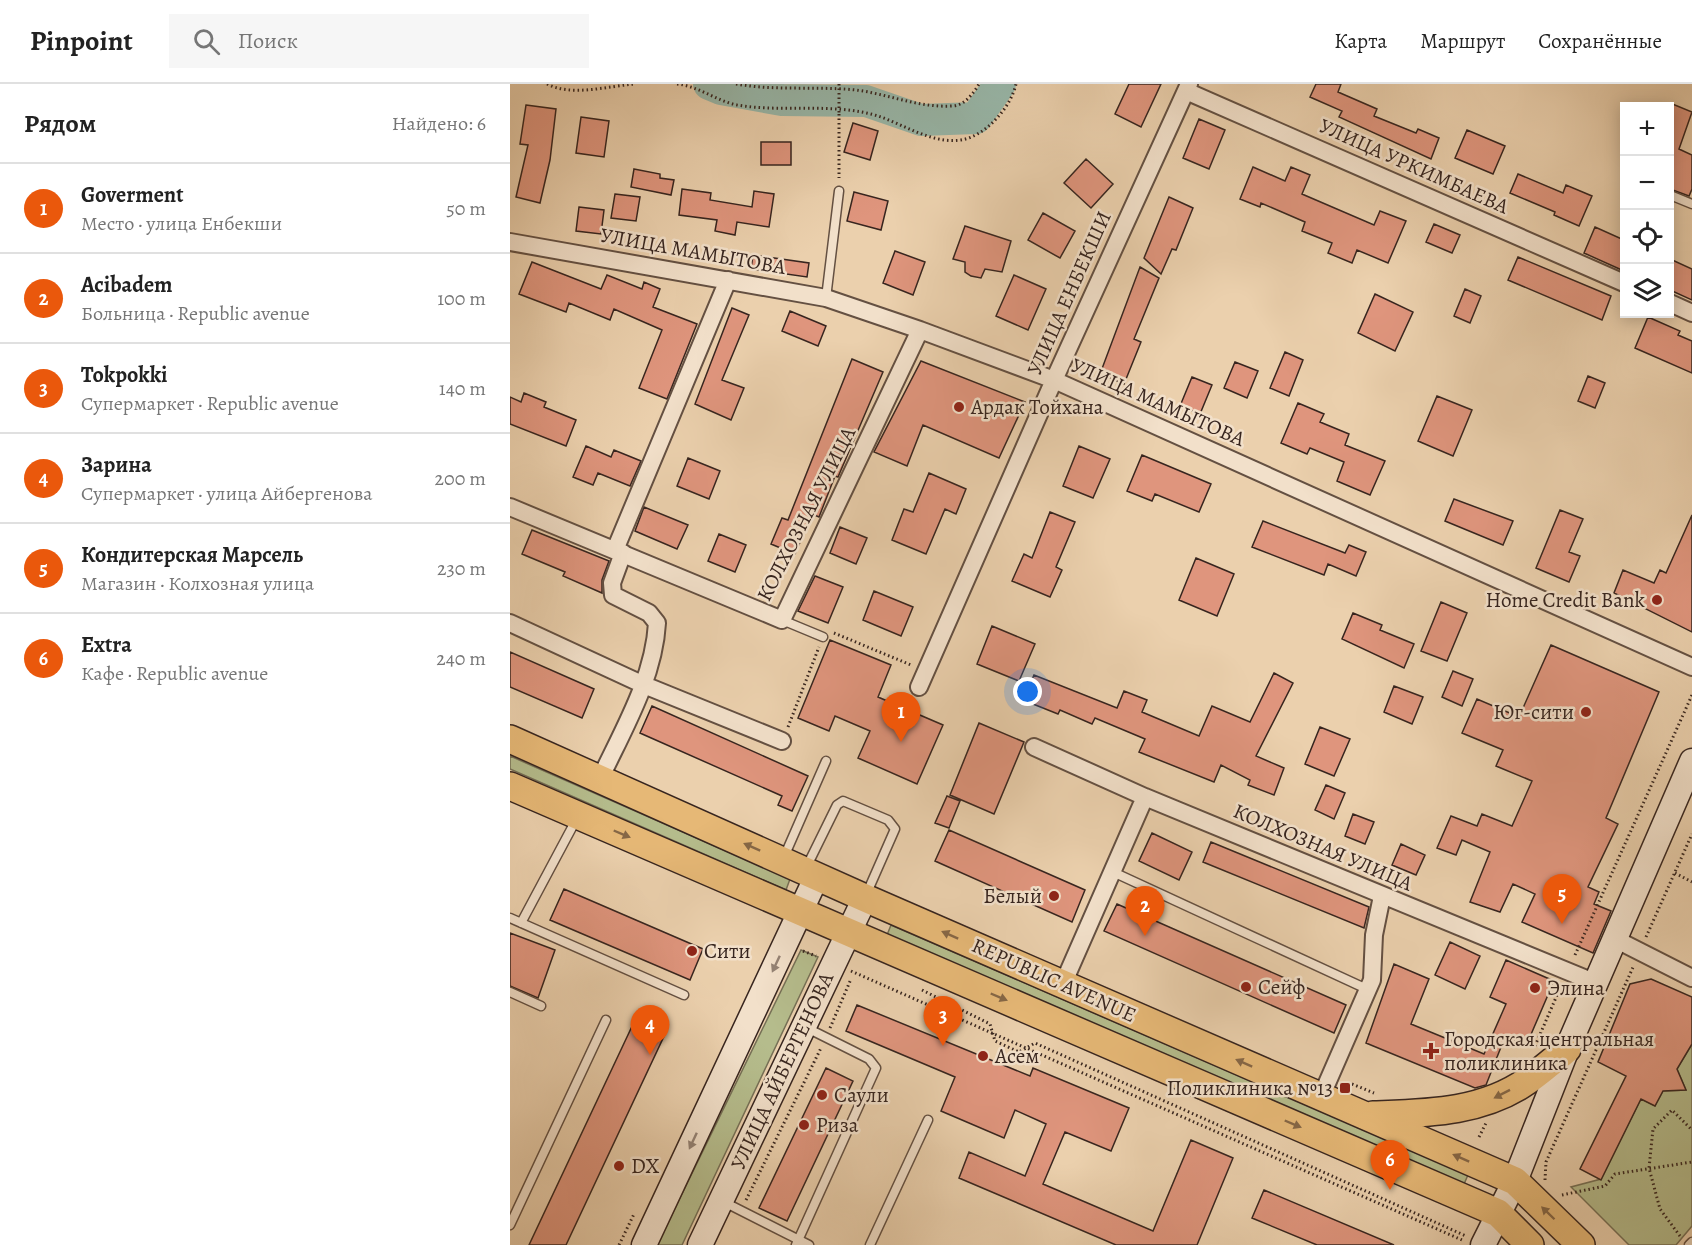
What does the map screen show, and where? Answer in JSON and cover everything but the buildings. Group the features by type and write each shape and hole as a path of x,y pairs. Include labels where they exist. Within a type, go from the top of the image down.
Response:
{"main road":[{"name":"REPUBLIC AVENUE","path":"510,739 865,898 1515,1181 1581,1245"},
{"name":"REPUBLIC AVENUE","path":"510,786 1498,1214 1530,1245"},
{"path":"1364,1115 1460,1109 1495,1098 1526,1082 1567,1049"}],"street":[{"name":"УЛИЦА УРКИМБАЕВА","path":"1188,87 1620,281"},
{"name":"УЛИЦА ЕНБЕКШИ","path":"923,679 1054,380 1188,87"},
{"name":"УЛИЦА МАМЫТОВА","path":"510,242 826,298 920,330 1054,380 1692,667"},
{"path":"600,779 644,685 656,635 657,622 649,613 613,595 612,583 619,552 728,280"},
{"path":"1674,305 1692,313"},
{"name":"КОЛХОЗНАЯ УЛИЦА","path":"510,507 782,620 920,330"},
{"path":"510,623 644,685 782,741"},
{"name":"КОЛХОЗНАЯ УЛИЦА","path":"1034,747 1145,797 1596,983"},
{"path":"1476,1243 1498,1214 1515,1181 1567,1049 1692,761"},
{"path":"1063,984 1145,797"},
{"path":"644,1245 801,911 801,869"},
{"path":"1321,1097 1369,990 1372,980 1374,935 1382,896"},
{"name":"УЛИЦА АЙБЕРГЕНОВА","path":"699,1245 731,1206 803,1027 865,898"},
{"path":"1615,939 1692,978"}],"lane":[{"path":"826,298 839,191"},
{"path":"1674,197 1692,204"},
{"path":"782,620 823,637"},
{"path":"801,869 826,761"},
{"path":"801,869 837,805 843,801 888,820 895,829 865,898"},
{"path":"521,923 578,816"},
{"path":"1113,872 1369,990"},
{"path":"510,918 684,995"},
{"path":"510,992 542,1006"},
{"path":"510,1225 606,1020"},
{"path":"797,1243 876,1068 869,1059 803,1027"},
{"path":"870,1245 928,1120"},
{"path":"731,1206 797,1243 809,1245"}],"path":[{"path":"547,84 556,89 594,89 635,84"},
{"path":"677,84 736,105 781,109 814,106 869,114 940,140 963,140 986,128 1003,112 1016,84"},
{"path":"736,84 764,89 855,90 904,101 954,106 972,96 979,84"},
{"path":"838,84 839,191"},
{"path":"782,741 823,637 834,633 923,679"},
{"path":"1534,1049 1692,695"},
{"path":"1545,1186 1546,1162 1692,834"},
{"path":"1675,873 1692,882"},
{"path":"801,950 818,957"},
{"path":"846,969 1476,1243"},
{"path":"731,1206 826,1038 854,973"},
{"path":"918,988 990,1024 995,1041 1019,1052 1035,1042 1476,1243"},
{"path":"1689,1244 1660,1209 1649,1168 1653,1129 1671,1110 1692,1130"},
{"path":"1479,1137 1488,1119"},
{"path":"1556,1197 1605,1186 1616,1174 1692,1162"}],"green space":[{"path":"510,756 790,879 786,890 510,769"},
{"path":"891,925 1468,1175 1464,1184 887,935"},
{"path":"801,950 818,957 682,1245 657,1245"},
{"path":"1692,1044 1692,1226 1676,1245 1629,1245 1571,1187 1601,1179 1641,1099 1655,1106 1663,1091 1686,1090 1677,1069"}],"waterway":[{"path":"709,84 721,89 782,100 866,101 921,120 976,118 1000,84"}],"place":[{"name":"Ардак Тойхана","path":"959,407"},
{"name":"Home Credit Bank","path":"1657,600"},
{"name":"Юг-сити","path":"1586,712"},
{"name":"Goverment","path":"901,742"},
{"name":"Белый","path":"1054,896"},
{"name":"Кондитерская Марсель","path":"1562,924"},
{"name":"Acibadem","path":"1145,936"},
{"name":"Сити","path":"692,951"},
{"name":"Сейф","path":"1246,987"},
{"name":"Элина","path":"1535,988"},
{"name":"Tokpokki","path":"943,1046"},
{"name":"Городская центральная поликлиника","path":"1431,1051"},
{"name":"Зарина","path":"650,1055"},
{"name":"Асем","path":"983,1056"},
{"name":"Поликлиника №13","path":"1345,1088"},
{"name":"Саули","path":"822,1095"},
{"name":"Риза","path":"804,1125"},
{"name":"DX","path":"619,1166"},
{"name":"Extra","path":"1390,1190"}]}
